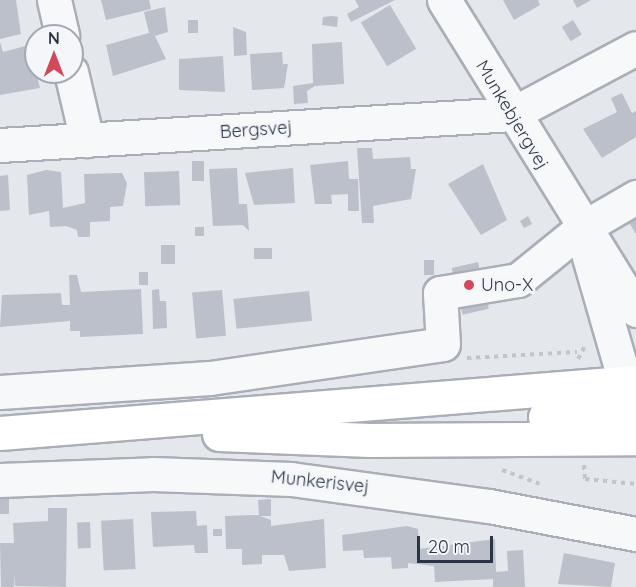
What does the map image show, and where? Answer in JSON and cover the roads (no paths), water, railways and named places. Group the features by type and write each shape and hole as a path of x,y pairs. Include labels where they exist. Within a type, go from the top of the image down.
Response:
{"main road":[{"path":"0,433 634,408"},
{"path":"88,429 417,437 634,408"}],"street":[{"path":"54,0 59,24"},
{"name":"Munkebjergvej","path":"444,0 581,229 636,310"},
{"path":"512,114 636,48"},
{"path":"74,84 87,140"},
{"name":"Bergsvej","path":"0,145 512,114"},
{"path":"0,392 210,378 443,344 440,294 518,280 581,229 636,197"},
{"name":"Munkebjergvej","path":"581,229 634,408"},
{"name":"Munkerisvej","path":"0,480 133,474 271,477 428,496 636,534"}],"place":[{"name":"Uno-X","path":"469,285"}]}
